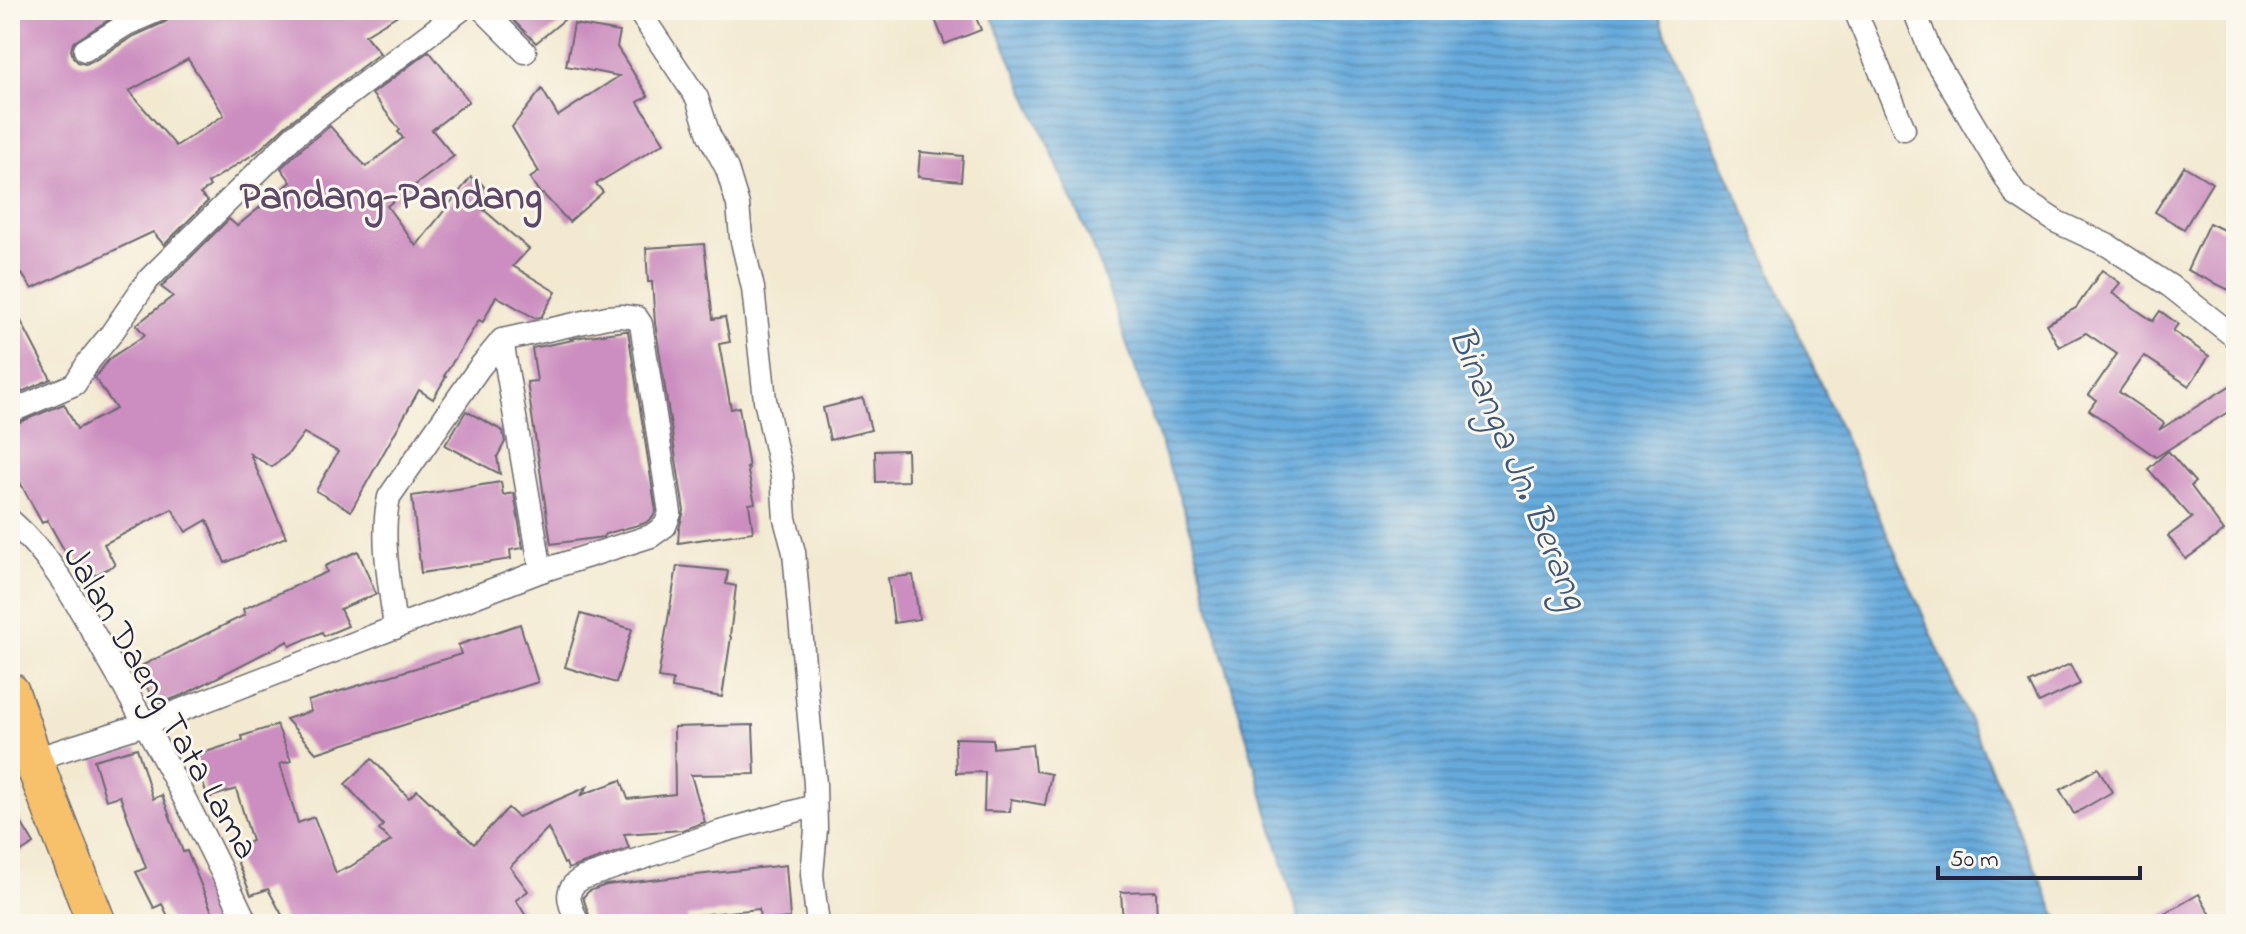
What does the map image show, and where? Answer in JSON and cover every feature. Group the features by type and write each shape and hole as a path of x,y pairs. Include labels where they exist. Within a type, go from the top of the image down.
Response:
{"highway":[{"path":"10,692 21,753 76,924"},
{"path":"21,753 97,924"}],"street":[{"path":"85,50 127,24 159,10"},
{"path":"10,412 75,384 148,280 294,136 461,10"},
{"path":"483,10 525,52"},
{"path":"638,10 697,98 709,135 727,169 738,205 741,237 753,288 765,400 782,476 785,519 794,552 815,784 816,829 812,875 818,924"},
{"path":"1855,10 1904,129"},
{"path":"1914,10 1931,53 2016,195 2057,222 2109,246 2170,286 2236,338"},
{"path":"21,753 145,724 395,628 541,571 651,536 665,526 670,513 641,324 637,318 621,316 502,340 479,368 389,497 385,516 395,628"},
{"path":"502,340 541,571"},
{"name":"Jalan Daeng Tata Lama","path":"10,520 58,571 145,724 247,924"},
{"path":"578,924 569,894 574,883 583,878 720,832 814,806"}],"water":[{"name":"Binanga Jn. Berang","path":"989,10 1658,10 1667,37 2060,924 1300,924 1212,617 1192,534 1096,254"}],"building":[{"path":"10,10 124,10 73,43 73,57 85,64 165,22 171,18 173,10 406,10 365,35 380,53 286,125 257,152 208,183 210,186 200,194 208,201 164,245 153,232 32,289 22,274 10,281","holes":["188,59 224,115 176,146 129,91"]},
{"path":"503,10 576,10 536,43"},
{"path":"959,10 973,10 981,30 945,44 935,19"},
{"path":"574,24 620,32 617,47 648,96 638,102 664,143 596,184 603,192 569,222 541,195 530,178 539,172 512,127 542,89 558,116 619,76 566,66"},
{"path":"429,51 469,101 432,130 454,156 387,206 416,246 471,177 476,177 496,201 484,210 529,249 513,266 556,292 541,317 535,318 496,296 483,322 479,320 444,376 433,399 419,390 351,511 316,491 338,452 304,433 288,454 272,467 250,454 286,537 225,563 207,520 186,532 172,509 104,544 115,565 89,578 78,558 71,562 47,520 42,523 10,464 10,426 64,404 77,429 116,409 95,378 109,359 145,335 136,325 173,296 161,287 229,219 237,226 291,182 281,168 330,126 366,167 403,138 372,94"},
{"path":"920,152 963,156 961,181 918,177"},
{"path":"2184,166 2212,183 2184,229 2155,212"},
{"path":"2209,223 2236,236 2236,275 2229,290 2187,270"},
{"path":"704,244 713,319 725,317 730,342 719,344 731,409 739,407 755,503 749,504 753,532 678,543 684,511 655,323 652,282 648,282 646,248"},
{"path":"2102,270 2120,283 2112,293 2153,321 2160,311 2178,324 2173,331 2209,356 2189,386 2144,356 2119,392 2164,423 2159,430 2236,382 2236,407 2156,457 2089,410 2096,400 2089,395 2117,354 2086,333 2059,347 2046,324 2076,308"},
{"path":"10,300 51,379 10,397"},
{"path":"628,331 656,511 645,523 603,537 551,544 527,382 537,381 532,348"},
{"path":"863,398 871,430 830,440 823,408"},
{"path":"466,411 503,431 505,442 497,457 500,474 445,445"},
{"path":"907,450 908,481 876,482 875,451"},
{"path":"2168,451 2195,482 2191,486 2224,531 2186,559 2168,536 2192,518 2148,469"},
{"path":"501,482 503,495 514,493 523,548 510,550 511,559 421,573 412,496"},
{"path":"358,551 376,594 340,609 348,626 324,636 322,632 290,646 288,641 185,694 156,705 137,668 245,615 243,609 327,572 325,566"},
{"path":"677,566 728,571 726,584 736,586 722,697 672,688 673,680 658,678"},
{"path":"913,575 919,619 894,623 888,578"},
{"path":"581,614 632,629 616,683 565,667"},
{"path":"520,624 538,682 316,753 286,719 311,711 308,701 461,654 458,645"},
{"path":"2070,664 2080,684 2039,703 2029,683"},
{"path":"277,725 291,761 280,764 298,823 314,817 336,873 391,841 379,830 383,825 345,784 372,759 409,798 417,790 474,844 508,808 518,817 587,787 581,795 621,780 628,799 675,794 674,727 753,725 755,774 691,775 705,822 682,830 624,834 629,848 568,869 548,828 510,867 528,891 516,900 531,924 357,924 353,917 340,924 287,924 268,889 251,895 232,849 252,841 236,789 208,798 194,756"},
{"path":"955,738 993,739 993,748 1032,744 1035,771 1051,774 1045,805 1011,799 1010,812 984,811 985,772 956,773"},
{"path":"137,748 153,799 162,795 183,852 187,851 217,924 172,924 162,904 154,908 136,872 146,868 120,796 106,800 94,760"},
{"path":"2098,768 2112,792 2074,814 2060,790"},
{"path":"10,804 34,844 10,859"},
{"path":"786,865 790,918 760,921 759,909 687,916 688,924 592,924 583,897 589,891 606,885"},
{"path":"1156,891 1157,924 1123,924 1121,892"},
{"path":"2199,894 2216,924 2147,924"}],"district":[{"name":"Pandang-Pandang","path":"391,194"}]}
